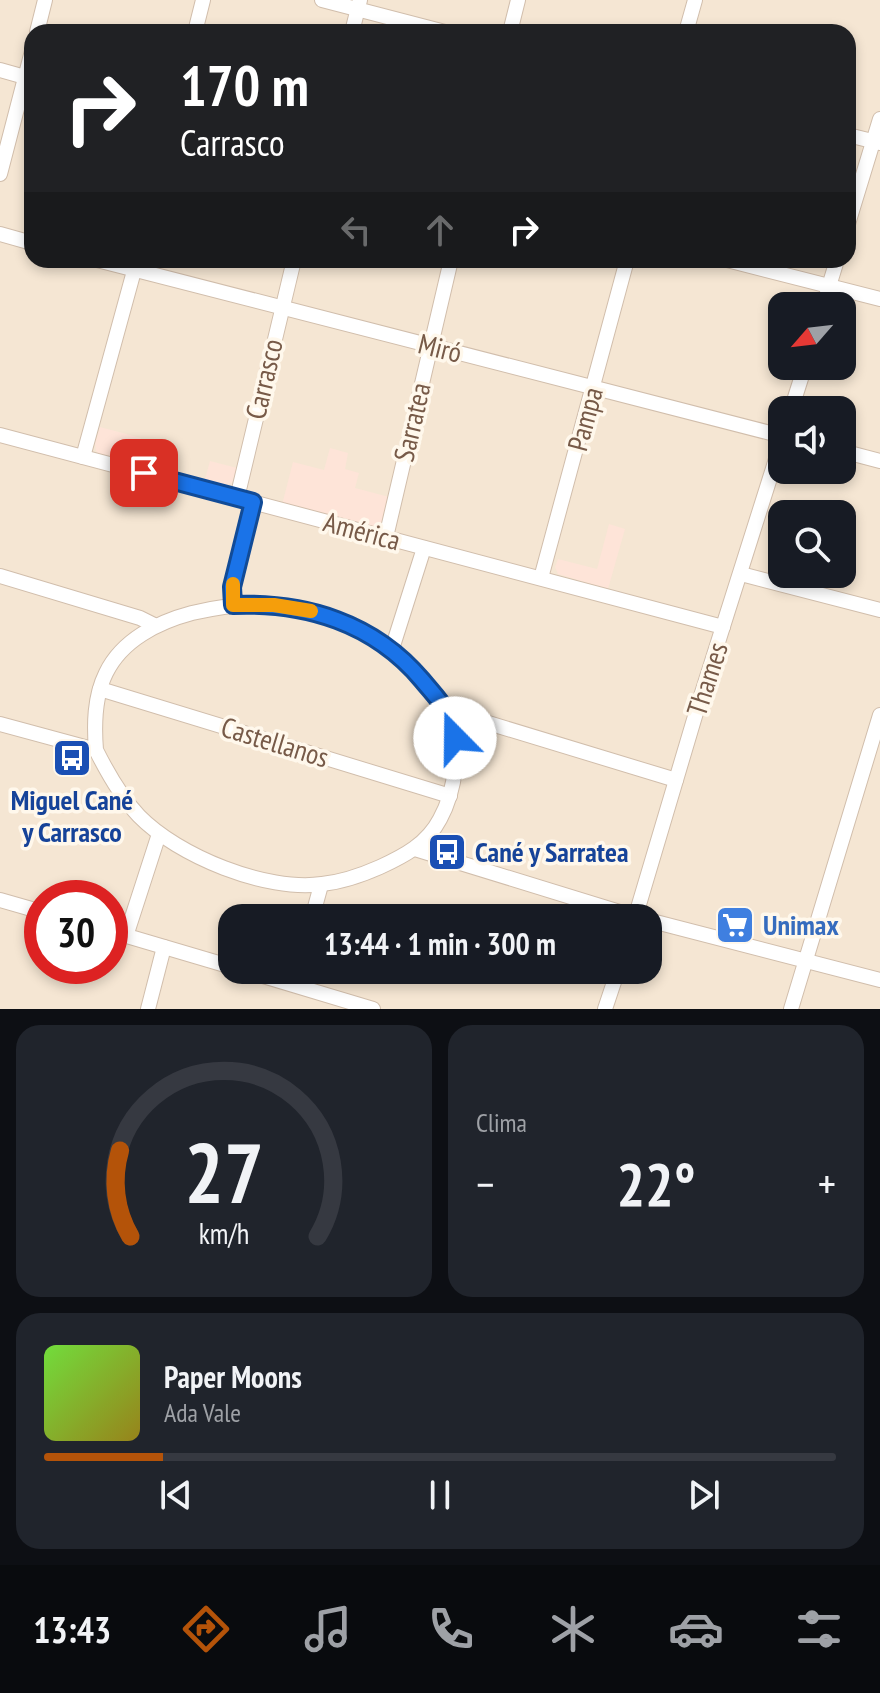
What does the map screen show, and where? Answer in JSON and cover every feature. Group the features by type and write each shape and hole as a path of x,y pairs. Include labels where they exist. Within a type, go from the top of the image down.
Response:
{"street":[{"path":"39,24 45,0"},
{"path":"197,24 203,0"},
{"path":"322,0 359,5 420,24"},
{"path":"512,24 518,0"},
{"path":"688,24 695,0"},
{"path":"0,70 24,77"},
{"path":"0,174 24,95"},
{"path":"856,201 876,142 880,119"},
{"path":"856,137 876,142"},
{"path":"0,234 24,241"},
{"path":"83,457 134,268"},
{"name":"Miró","path":"145,268 281,307 768,434"},
{"name":"Carrasco","path":"237,498 292,268"},
{"name":"Sarratea","path":"386,537 449,268"},
{"name":"Pampa","path":"541,578 625,268"},
{"path":"758,268 880,299"},
{"path":"827,292 835,268"},
{"name":"América","path":"0,435 723,627"},
{"path":"856,455 880,461"},
{"name":"Thames","path":"640,904 768,484"},
{"path":"233,605 232,587 253,502"},
{"path":"392,649 424,548"},
{"path":"741,574 880,610"},
{"path":"0,576 140,618 154,625"},
{"path":"233,605 274,605 304,609 353,625 392,649 412,668 450,715 457,766 450,796 435,828 415,849 362,875 321,885 282,882 243,873 203,858 159,834 127,802 96,750 95,716 100,689 112,662 154,625 209,609 233,605"},
{"name":"Castellanos","path":"100,689 450,796"},
{"path":"450,715 462,715 676,780"},
{"path":"791,1009 880,715"},
{"path":"0,724 96,750"},
{"path":"128,930 159,834"},
{"path":"415,849 591,904"},
{"path":"316,904 321,885"},
{"path":"0,900 24,907"},
{"path":"662,924 880,980"},
{"path":"128,937 218,963"},
{"path":"148,1009 164,947"},
{"path":"305,984 336,1004 373,1009"},
{"path":"605,1009 613,984"}],"shaded area":[{"path":"0,0 880,0 880,1009 0,1009"},
{"path":"100,427 141,438 134,464 100,455 96,451"},
{"path":"330,448 348,453 345,469 359,473 355,488 389,497 383,521 377,527 373,529 282,505 293,462 324,470"},
{"path":"210,461 237,468 232,483 221,487 204,483"},
{"path":"609,524 625,529 608,589 558,574 555,567 558,559 597,569"}],"slow traffic":[{"path":"233,584 233,605 274,605 311,611"}],"place":[{"name":"Miguel Cané y Carrasco","path":"72,758"},
{"name":"Cané y Sarratea","path":"447,852"},
{"name":"Unimax","path":"735,925"}],"route":[{"path":"144,473 253,502 232,587 233,605 304,609 353,625 371,635 412,668 440,702 450,715 455,738"}]}
